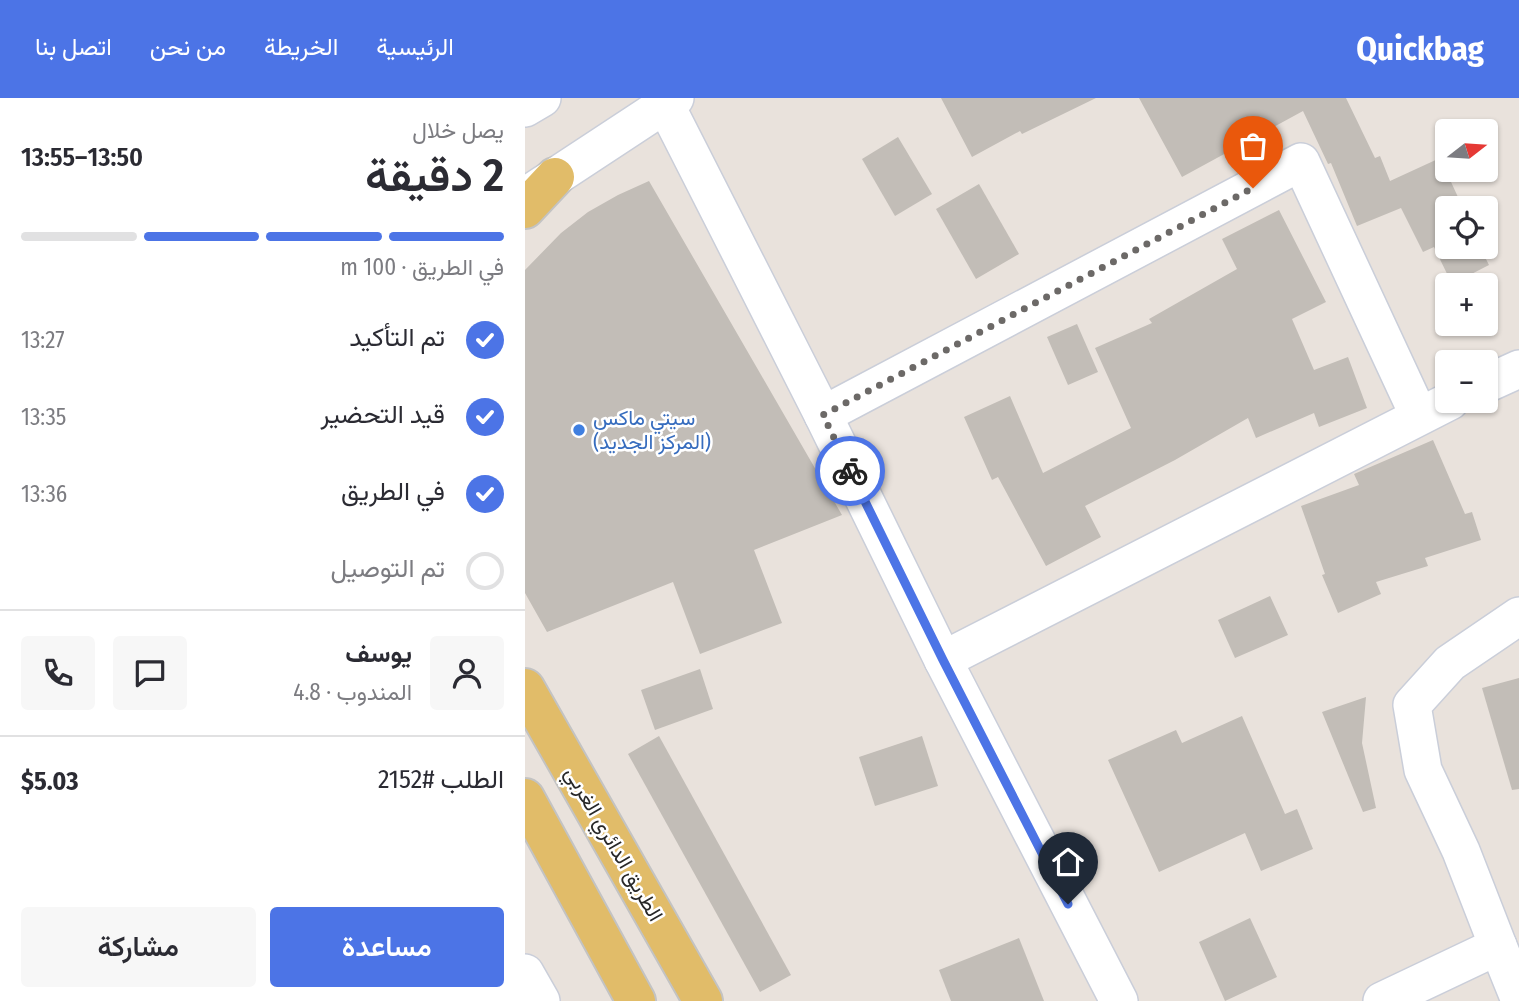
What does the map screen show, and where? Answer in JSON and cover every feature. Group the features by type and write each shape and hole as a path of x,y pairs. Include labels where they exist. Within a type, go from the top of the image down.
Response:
{"main road":[{"path":"525,209 540,187"},
{"name":"الطريق الدائري الغربي","path":"525,688 703,1001"},
{"path":"525,798 636,1001"}],"street":[{"path":"525,108 542,98"},
{"path":"540,187 670,101 943,660 1119,1001"},
{"path":"823,415 1301,162 1434,408 943,660"},
{"path":"1498,379 1519,369"},
{"path":"1519,616 1450,663 1412,705 1423,770 1461,851 1519,998"},
{"path":"1382,1001 1498,946"},
{"path":"525,973 541,1001"}],"building":[{"path":"941,98 1096,98 1022,134 1020,131 972,157"},
{"path":"1139,98 1346,98 1375,158 1380,156 1390,181 1435,160 1435,182 1451,182 1457,196 1435,196 1435,249 1434,247 1423,252 1401,208 1357,226 1331,163 1328,164 1303,111 1182,177"},
{"path":"898,137 932,194 895,216 862,159"},
{"path":"649,181 842,515 754,550 782,623 700,654 673,582 547,632 525,593 525,270 561,233 588,212"},
{"path":"979,184 1019,254 976,279 936,209"},
{"path":"1279,210 1326,302 1292,319 1314,370 1348,357 1367,408 1319,427 1314,413 1256,438 1248,418 1175,460 1085,506 1101,537 1046,566 998,477 992,480 964,417 1010,396 1043,473 1131,428 1095,348 1152,323 1149,319 1237,269 1222,239"},
{"path":"1440,259 1486,259 1489,265 1473,273 1447,273"},
{"path":"1077,324 1098,372 1068,385 1047,337"},
{"path":"1433,440 1465,514 1472,512 1481,540 1425,558 1428,566 1376,582 1381,594 1338,613 1322,575 1325,574 1301,506 1359,485 1354,474"},
{"path":"1270,596 1288,635 1235,658 1218,620"},
{"path":"700,669 713,709 655,730 641,690"},
{"path":"1519,678 1519,789 1512,790 1482,688"},
{"path":"1366,697 1362,743 1376,808 1363,812 1322,712"},
{"path":"1242,716 1285,814 1297,809 1313,849 1261,871 1245,833 1159,872 1108,760 1176,730 1182,743"},
{"path":"659,736 791,975 760,992 628,754"},
{"path":"922,736 938,786 875,806 859,757"},
{"path":"1250,918 1277,977 1225,1001 1199,942"},
{"path":"1019,938 1044,1001 951,1001 939,970"}],"way so far":[{"path":"850,471 823,415 1253,188"}],"place":[{"name":"سيتي ماكس (المركز الجديد)","path":"579,430"}],"route":[{"path":"850,471 1068,904"}]}
